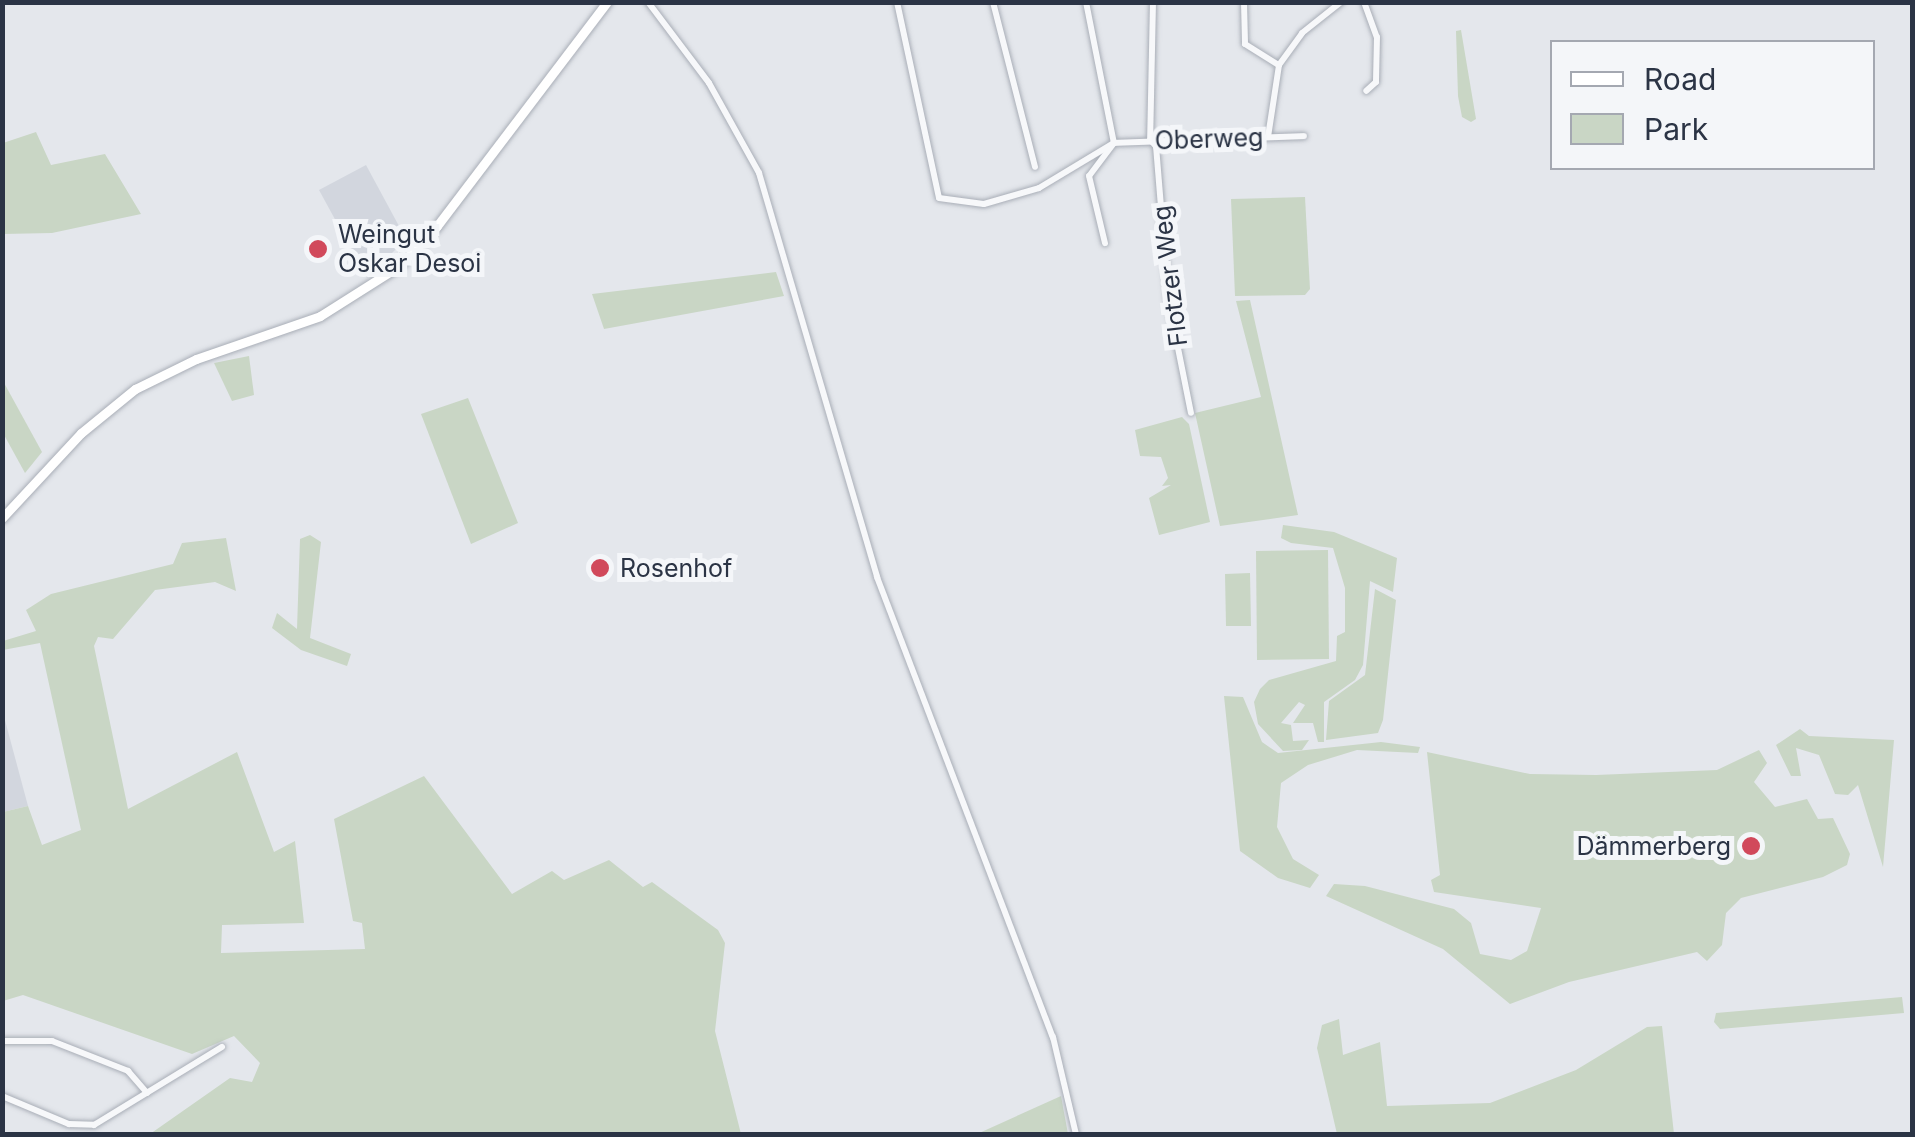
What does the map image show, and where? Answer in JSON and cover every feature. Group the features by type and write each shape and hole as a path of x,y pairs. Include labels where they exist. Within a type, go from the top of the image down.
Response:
{"main road":[{"path":"2,518 81,433 135,390 196,359 320,316 399,266 437,226 607,2"}],"street":[{"path":"648,2 709,83 759,173 876,577 1053,1037 1076,1134"},
{"name":"Oberweg","path":"897,2 939,198 984,204 1039,188 1114,144 1304,136"},
{"path":"993,2 1034,167"},
{"path":"1086,2 1114,144 1090,176 1104,243"},
{"name":"Flotzer Weg","path":"1153,2 1150,140 1169,303 1191,413"},
{"path":"1244,2 1245,44 1279,64"},
{"path":"1268,137 1279,64 1302,33 1342,2"},
{"path":"1364,2 1377,37 1376,82 1366,91"},
{"path":"2,1042 52,1041 128,1070 148,1094"},
{"path":"2,1096 86,1125 110,1119 222,1047"}],"shaded area":[{"path":"366,165 406,239 367,278 319,190"},
{"path":"2,709 28,806 3,812 2,812"}],"green space":[{"path":"1461,30 1476,119 1471,122 1462,117 1458,96 1456,31"},
{"path":"36,132 51,165 105,154 141,214 52,233 3,234 3,143"},
{"path":"1305,197 1310,289 1305,295 1235,296 1231,199"},
{"path":"776,272 784,296 604,329 592,294"},
{"path":"1250,300 1298,515 1220,526 1195,413 1261,397 1236,301"},
{"path":"249,356 254,395 232,401 214,363"},
{"path":"3,381 42,452 25,473 3,433"},
{"path":"468,398 518,523 471,544 421,414"},
{"path":"1182,417 1189,424 1210,522 1159,535 1149,498 1171,485 1162,486 1168,478 1161,457 1140,456 1135,430"},
{"path":"1283,525 1334,532 1397,558 1393,592 1370,581 1363,665 1355,680 1324,702 1324,742 1318,742 1313,723 1293,723 1305,705 1299,702 1281,723 1291,725 1293,741 1309,740 1302,750 1283,751 1258,724 1254,702 1269,680 1336,661 1337,636 1345,632 1345,588 1333,548 1291,543 1281,538"},
{"path":"310,535 321,542 310,638 351,654 347,666 301,650 272,628 277,613 297,629 300,539"},
{"path":"226,538 236,591 215,582 155,590 113,639 98,637 94,646 128,809 237,752 274,852 295,841 304,923 222,925 221,953 365,949 362,923 353,921 334,819 424,776 512,894 552,871 564,880 609,860 643,887 652,882 718,930 725,943 715,1031 741,1134 150,1134 230,1078 252,1082 260,1063 234,1036 192,1054 23,995 3,1001 3,812 28,806 42,845 81,830 40,643 3,650 3,641 36,631 26,610 51,594 173,564 182,543"},
{"path":"1328,550 1329,659 1257,660 1256,551"},
{"path":"1250,573 1251,626 1226,626 1225,574"},
{"path":"1375,589 1396,600 1383,720 1378,733 1326,740 1329,701 1365,675"},
{"path":"1224,696 1243,697 1262,742 1278,753 1381,742 1420,747 1418,753 1357,750 1308,765 1281,783 1277,827 1293,859 1319,875 1310,888 1278,878 1240,851"},
{"path":"1800,729 1809,736 1894,740 1883,867 1858,785 1848,795 1835,794 1819,755 1796,748 1801,776 1791,776 1776,745"},
{"path":"1759,750 1767,763 1754,782 1775,807 1807,799 1818,819 1833,818 1850,854 1847,865 1823,877 1741,898 1726,913 1722,945 1707,961 1697,952 1569,982 1510,1004 1443,949 1326,896 1334,884 1365,886 1454,909 1471,923 1480,954 1511,960 1527,951 1541,908 1434,892 1431,880 1440,875 1427,752 1530,774 1596,775 1717,770"},
{"path":"1902,997 1904,1013 1720,1029 1714,1022 1716,1013"},
{"path":"1339,1019 1343,1055 1380,1042 1387,1106 1490,1103 1576,1070 1647,1027 1662,1026 1674,1134 1337,1134 1317,1048 1322,1025"},
{"path":"1061,1096 1068,1134 977,1134"}],"place":[{"name":"Weingut Oskar Desoi","path":"318,249"},
{"name":"Rosenhof","path":"600,568"},
{"name":"Dämmerberg","path":"1751,846"}]}
